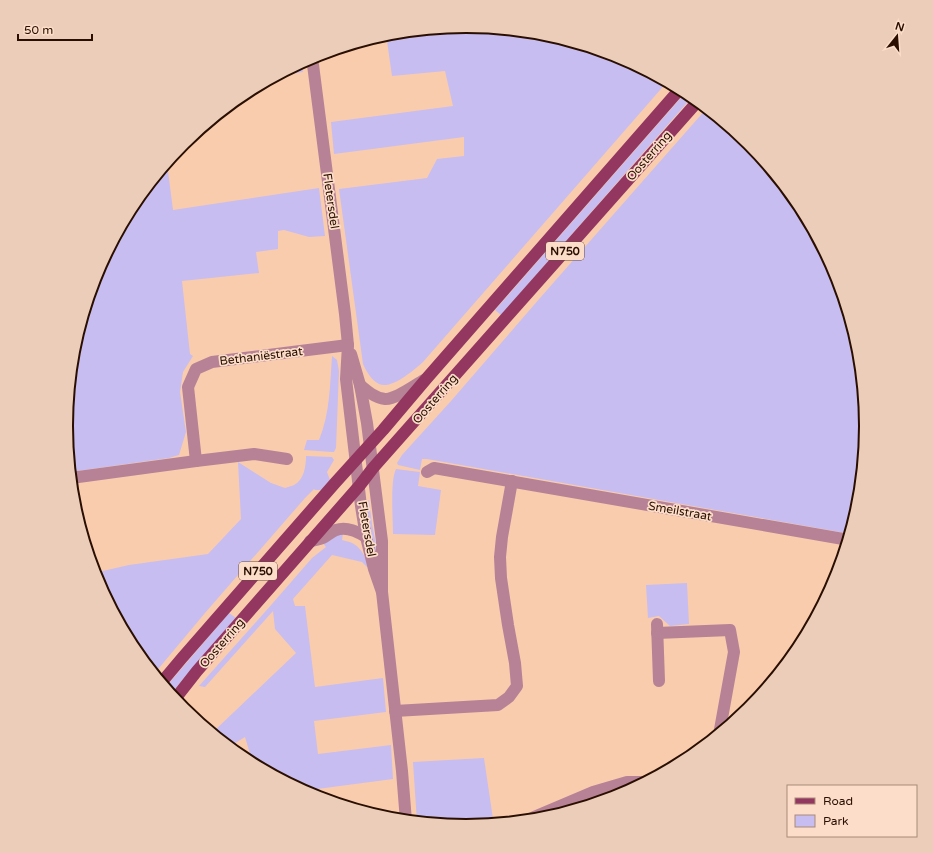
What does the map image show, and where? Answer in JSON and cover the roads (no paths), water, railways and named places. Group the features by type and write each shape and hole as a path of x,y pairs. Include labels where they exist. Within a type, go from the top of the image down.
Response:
{"main road":[{"name":"Oosterring","path":"165,679 187,652 676,94"},
{"name":"Oosterring","path":"178,694 360,485 373,468 694,105"}],"street":[{"name":"Fletersdel","path":"313,64 345,314 348,345 346,379 366,537 374,569 382,592"},
{"name":"Fletersdel","path":"348,345 360,386 367,423 382,541 382,592 406,815"},
{"name":"Bethaniëstraat","path":"196,461 188,387 196,370 212,362 348,345"},
{"path":"360,386 376,396 386,399 392,398 427,378"},
{"path":"76,477 254,454 287,459"},
{"name":"Smeilstraat","path":"427,472 434,468 843,539"},
{"path":"395,711 498,705 509,697 517,686 516,663 508,625 500,557 512,481"},
{"path":"310,542 323,538 337,530 345,529 349,529 366,537"},
{"path":"658,681 657,628 730,630 734,652 721,727"},
{"path":"565,808 593,792 627,782 634,782"}]}
